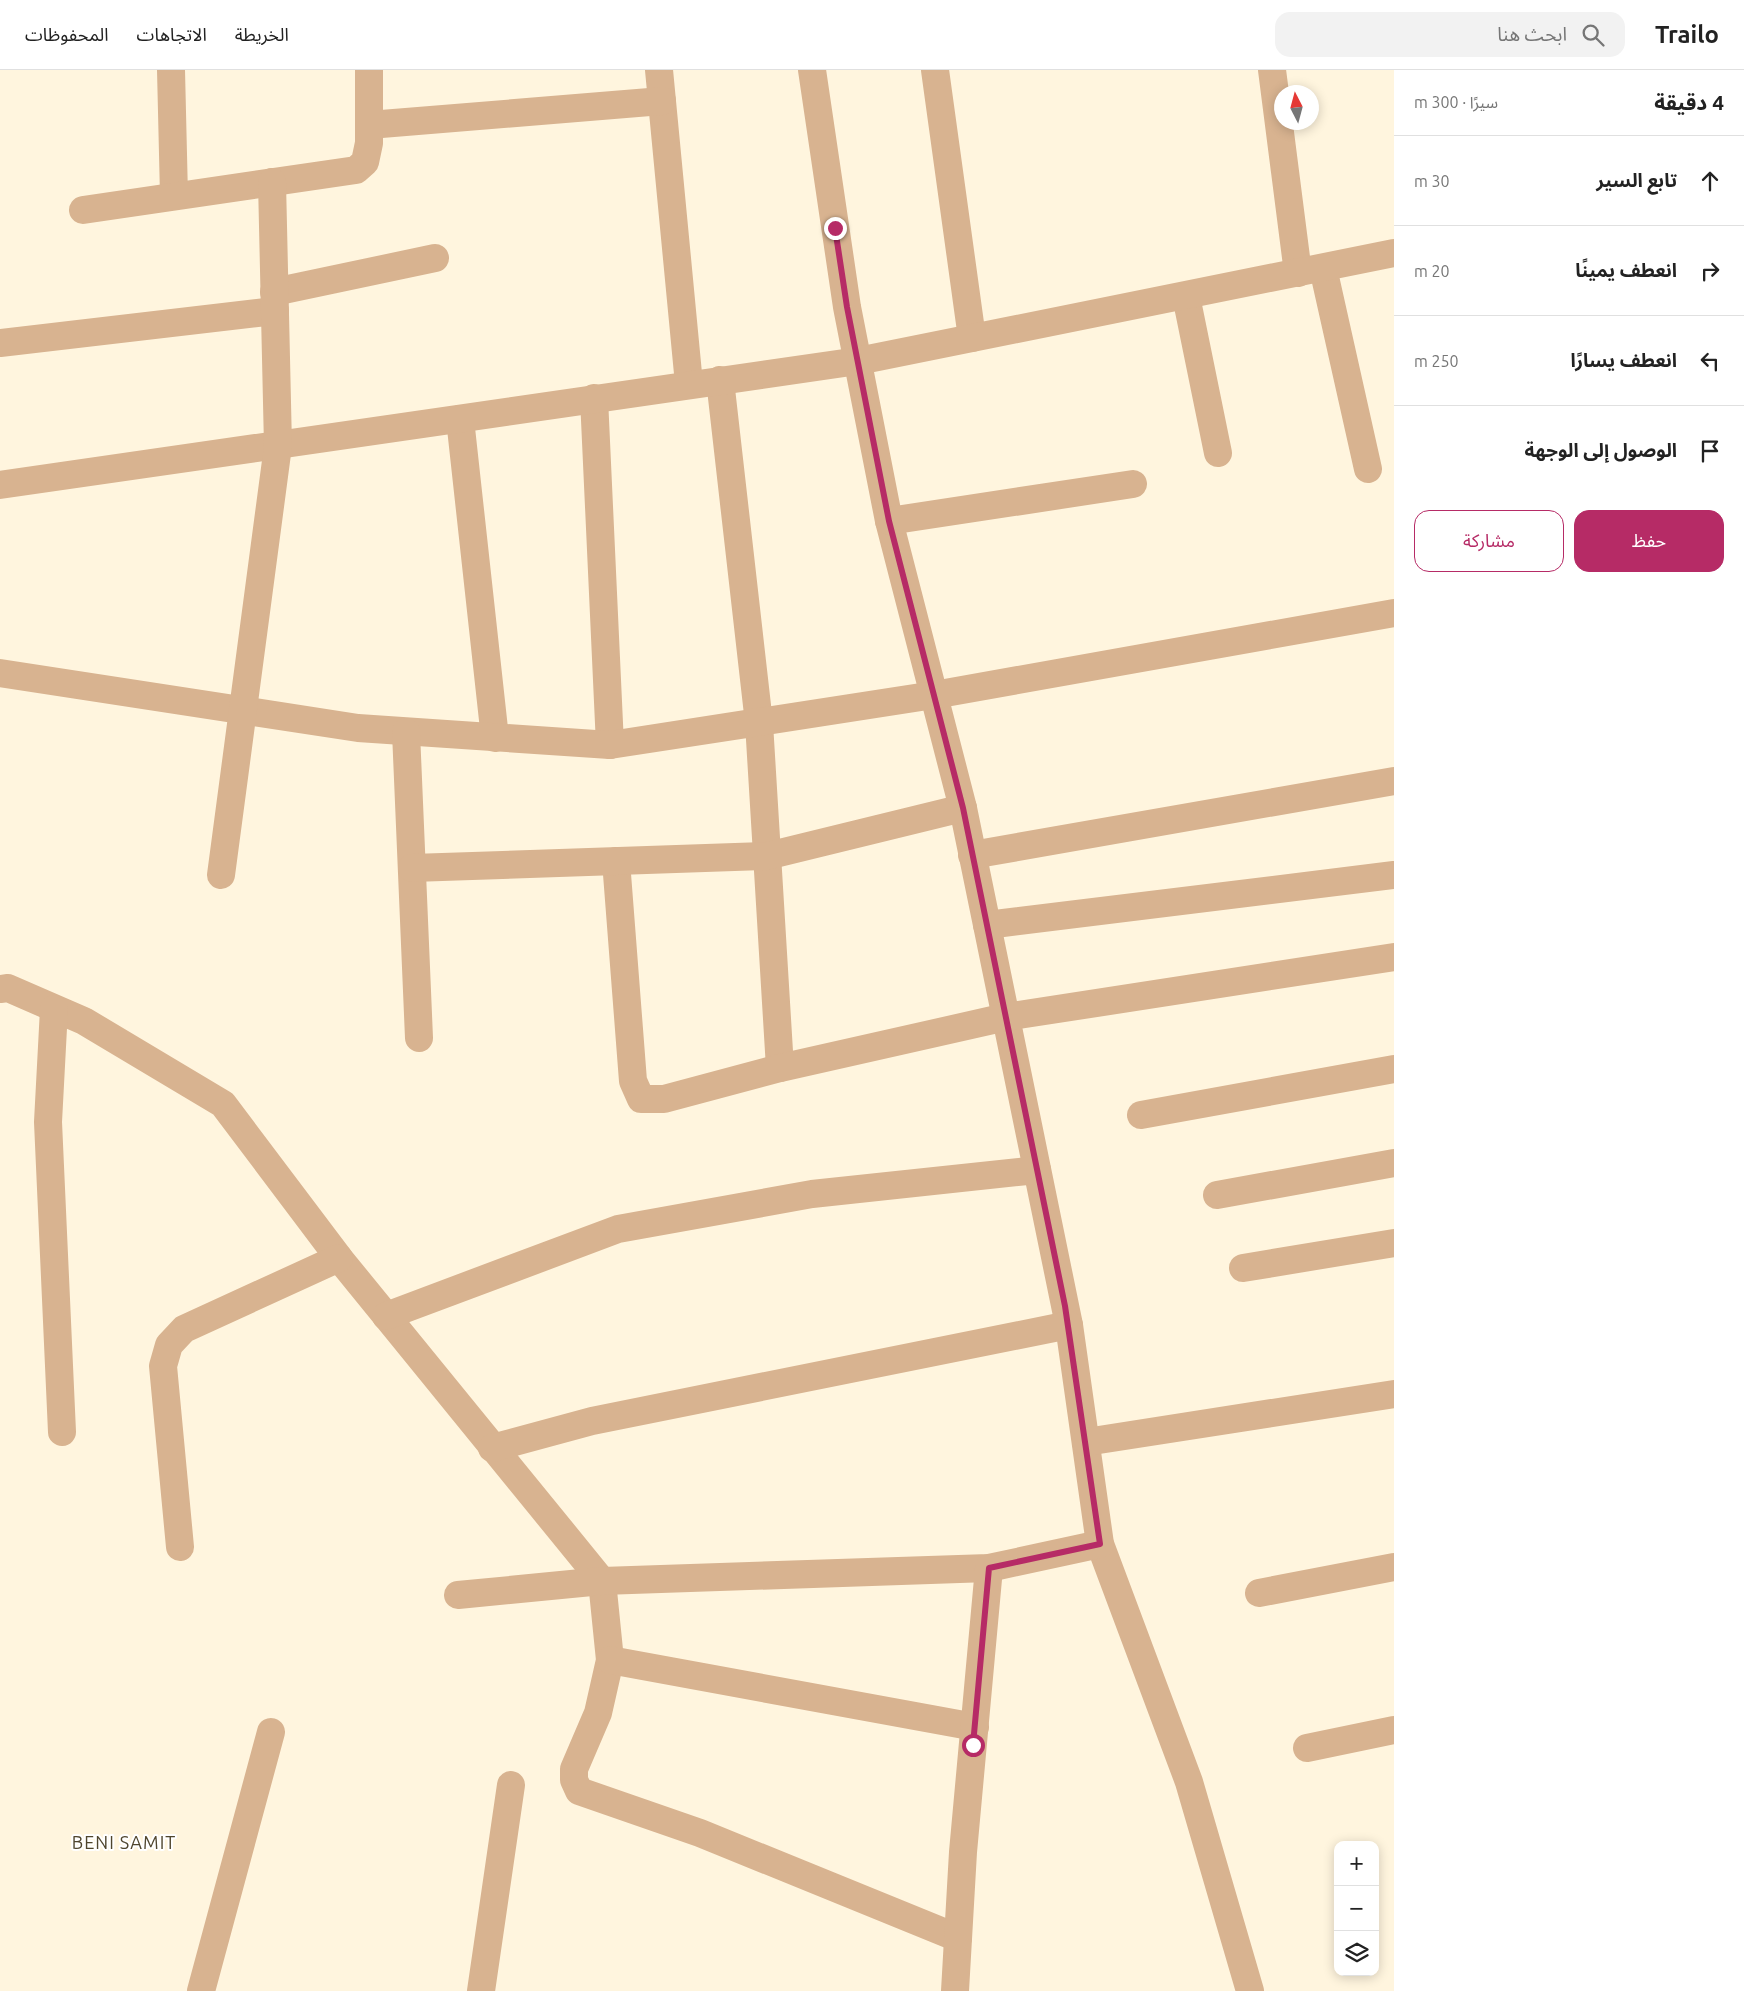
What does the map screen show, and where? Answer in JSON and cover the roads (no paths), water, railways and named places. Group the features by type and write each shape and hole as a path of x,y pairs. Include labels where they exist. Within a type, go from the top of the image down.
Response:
{"street":[{"path":"171,70 174,196"},
{"path":"83,210 356,170 365,162 369,125 369,70"},
{"path":"659,70 689,384"},
{"path":"812,70 847,307 889,521 963,808 1069,1325 1100,1544 1189,1782 1250,1991"},
{"path":"935,70 972,338"},
{"path":"1272,70 1311,270 1368,469"},
{"path":"369,125 662,101"},
{"path":"221,875 278,446 272,182"},
{"path":"0,485 858,361 1394,253"},
{"path":"0,343 275,302 435,258"},
{"path":"1186,296 1218,453"},
{"path":"720,380 759,723 780,1068"},
{"path":"594,398 610,745"},
{"path":"460,419 495,738"},
{"path":"889,521 1134,484"},
{"path":"0,672 358,728 610,745 934,695 1394,613"},
{"path":"406,732 419,1038"},
{"path":"972,855 1394,781"},
{"path":"412,868 767,856 963,808"},
{"path":"616,861 633,1082 641,1099 664,1100 780,1068 1006,1017 1394,957"},
{"path":"987,925 1394,875"},
{"path":"0,989 8,988 84,1021 223,1104 339,1258 602,1582 610,1660 598,1713 574,1769 574,1780 578,1791 700,1833 958,1938"},
{"path":"54,1008 48,1122 62,1432"},
{"path":"1141,1115 1394,1069"},
{"path":"1217,1195 1394,1163"},
{"path":"386,1316 618,1229 812,1194 1037,1170"},
{"path":"1243,1268 1394,1242"},
{"path":"180,1547 163,1366 169,1345 184,1329 339,1258"},
{"path":"492,1448 592,1421 1069,1325"},
{"path":"1086,1442 1394,1394"},
{"path":"458,1595 602,1582 989,1568 1100,1544"},
{"path":"955,1991 963,1852 989,1568"},
{"path":"1259,1593 1394,1568"},
{"path":"610,1660 975,1727"},
{"path":"1307,1748 1394,1730"},
{"path":"201,1991 270,1732"},
{"path":"481,1991 511,1785"}],"district":[{"name":"BENI SAMIT","path":"124,1843"}]}
